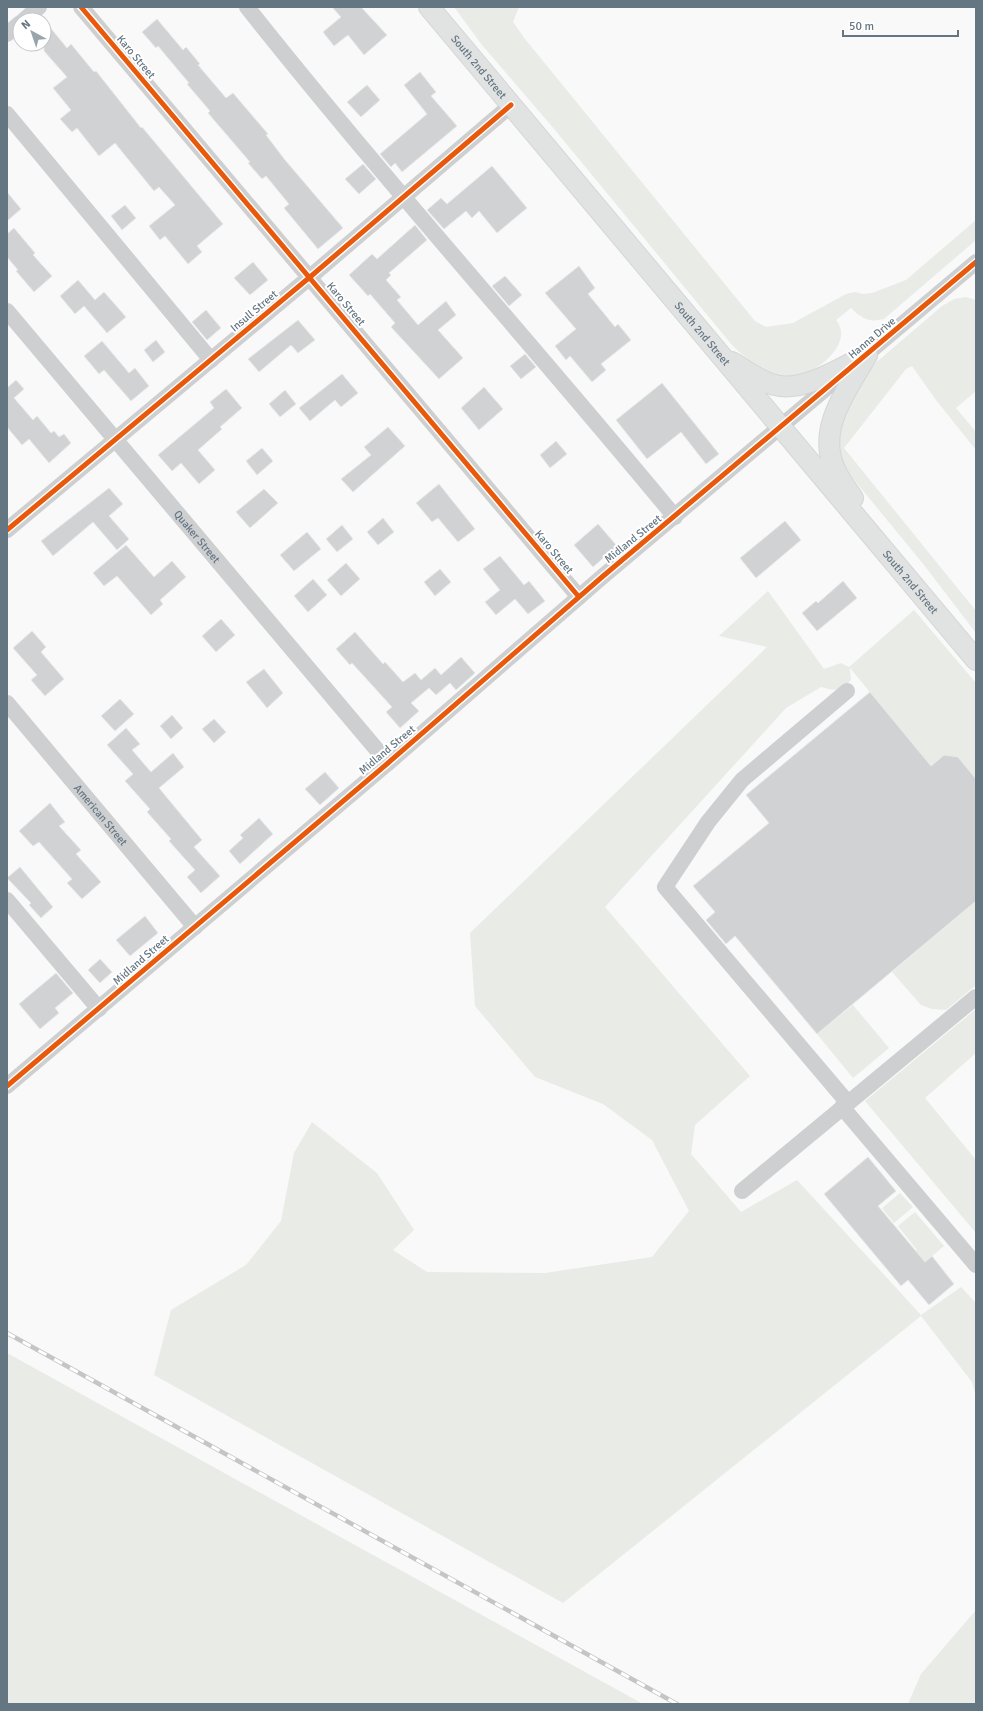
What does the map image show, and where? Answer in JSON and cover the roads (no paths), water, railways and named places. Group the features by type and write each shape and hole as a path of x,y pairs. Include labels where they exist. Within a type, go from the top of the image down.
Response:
{"main road":[{"name":"South 2nd Street","path":"429,7 716,352 976,660"},
{"path":"716,352 758,378 776,385 791,386 808,383 867,355"},
{"path":"867,355 836,409 829,440 830,455 835,469 892,561"}],"street":[{"name":"Karo Street","path":"81,7 579,597"},
{"path":"247,7 308,84 675,517"},
{"name":"Insull Street","path":"10,522 116,439 211,360 511,105"},
{"path":"7,114 211,360"},
{"name":"Hanna Drive","path":"780,428 867,355 973,270"},
{"name":"Quaker Street","path":"7,311 388,763"},
{"name":"Midland Street","path":"7,1086 388,763 579,597 780,428"},
{"path":"847,691 742,780 708,822 665,887 976,1265"},
{"name":"American Street","path":"7,703 195,926"},
{"path":"7,900 99,1008"},
{"path":"742,1191 976,997"}],"railway":[{"path":"7,1333 677,1704"}]}
